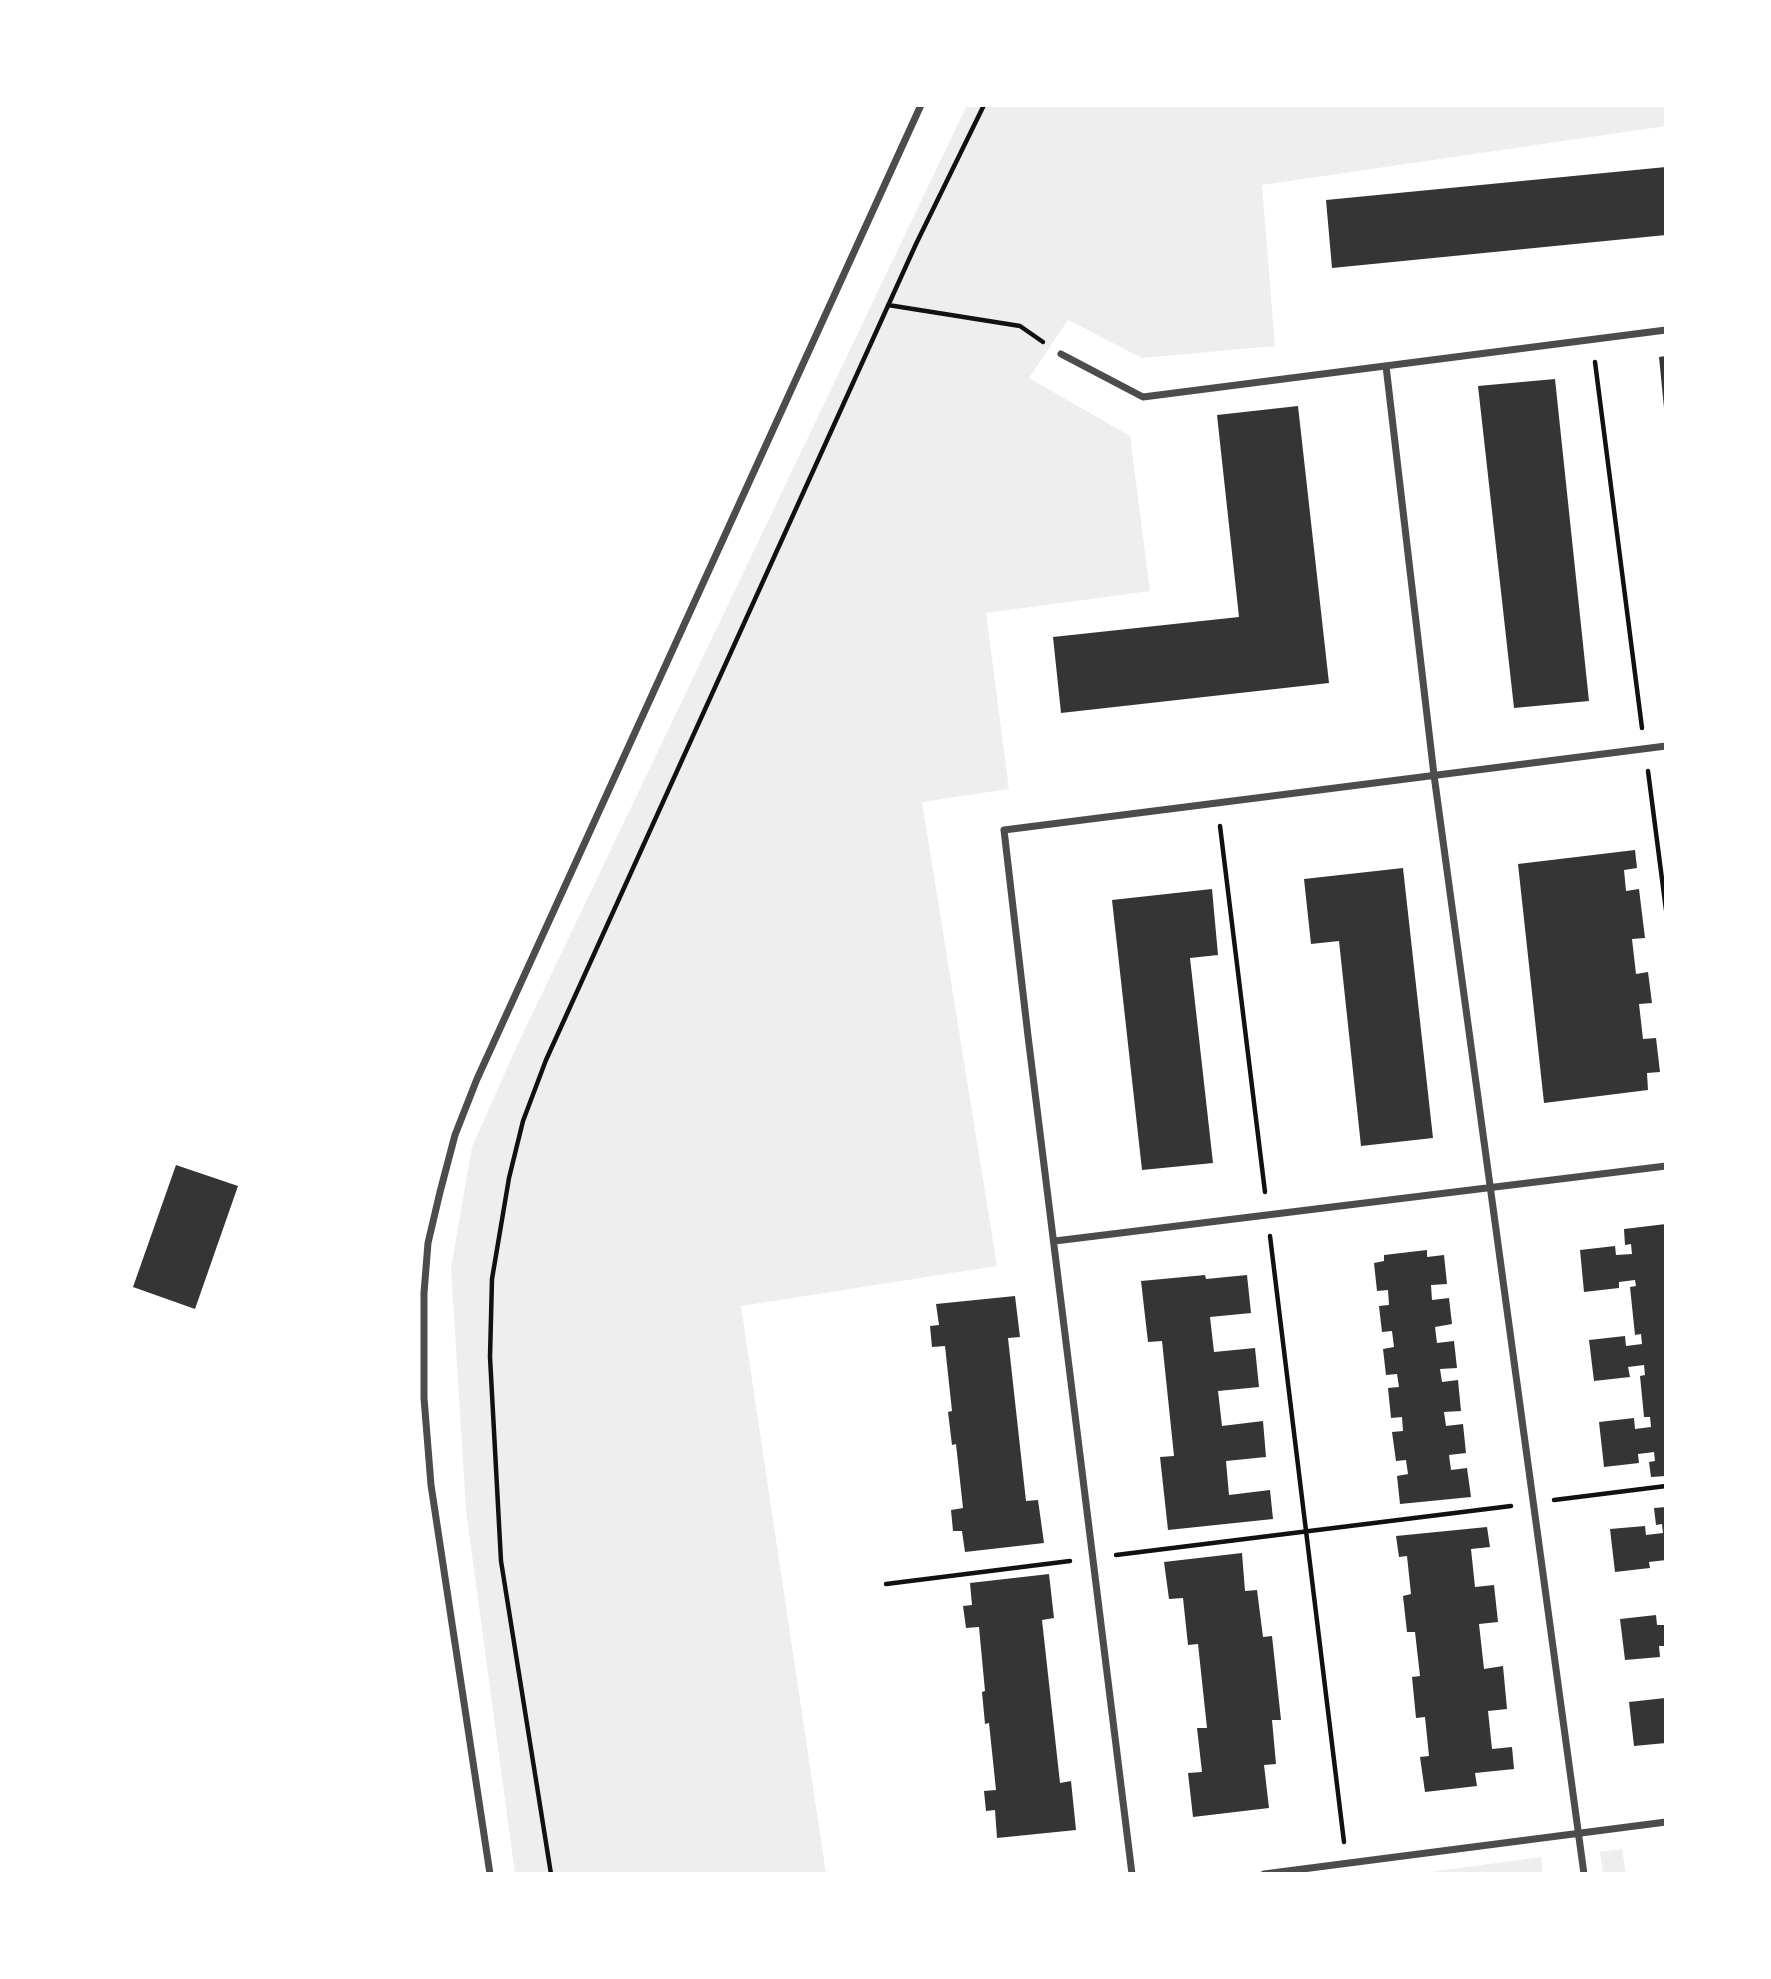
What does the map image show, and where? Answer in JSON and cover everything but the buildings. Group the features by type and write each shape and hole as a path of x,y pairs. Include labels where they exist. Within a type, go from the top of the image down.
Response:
{"street":[{"path":"490,1874 431,1485 424,1398 424,1293 428,1243 440,1192 455,1135 477,1079 921,105"},
{"path":"1061,354 1143,397 1666,331"},
{"path":"1386,366 1434,775 1584,1874"},
{"path":"1132,1874 1004,830 1666,746"},
{"path":"1055,1241 1666,1166"},
{"path":"1264,1874 1666,1822"}],"path":[{"path":"551,1874 501,1548 490,1357 492,1279 509,1178 523,1121 546,1060 888,306 984,105"},
{"path":"888,306 1020,326 1061,354"},
{"path":"1592,340 1666,911"},
{"path":"1218,803 1346,1864"},
{"path":"886,1584 1666,1486"}],"shaded area":[{"path":"967,105 1666,105 1666,126 1262,185 1275,346 1142,358 1068,320 1029,378 1130,436 1150,591 986,613 1009,789 922,802 997,1266 741,1306 826,1874 515,1874 466,1510 451,1268 472,1147 516,1048"},
{"path":"1622,1849 1626,1874 1603,1874 1600,1852"},
{"path":"1541,1857 1543,1874 1415,1874"}]}
